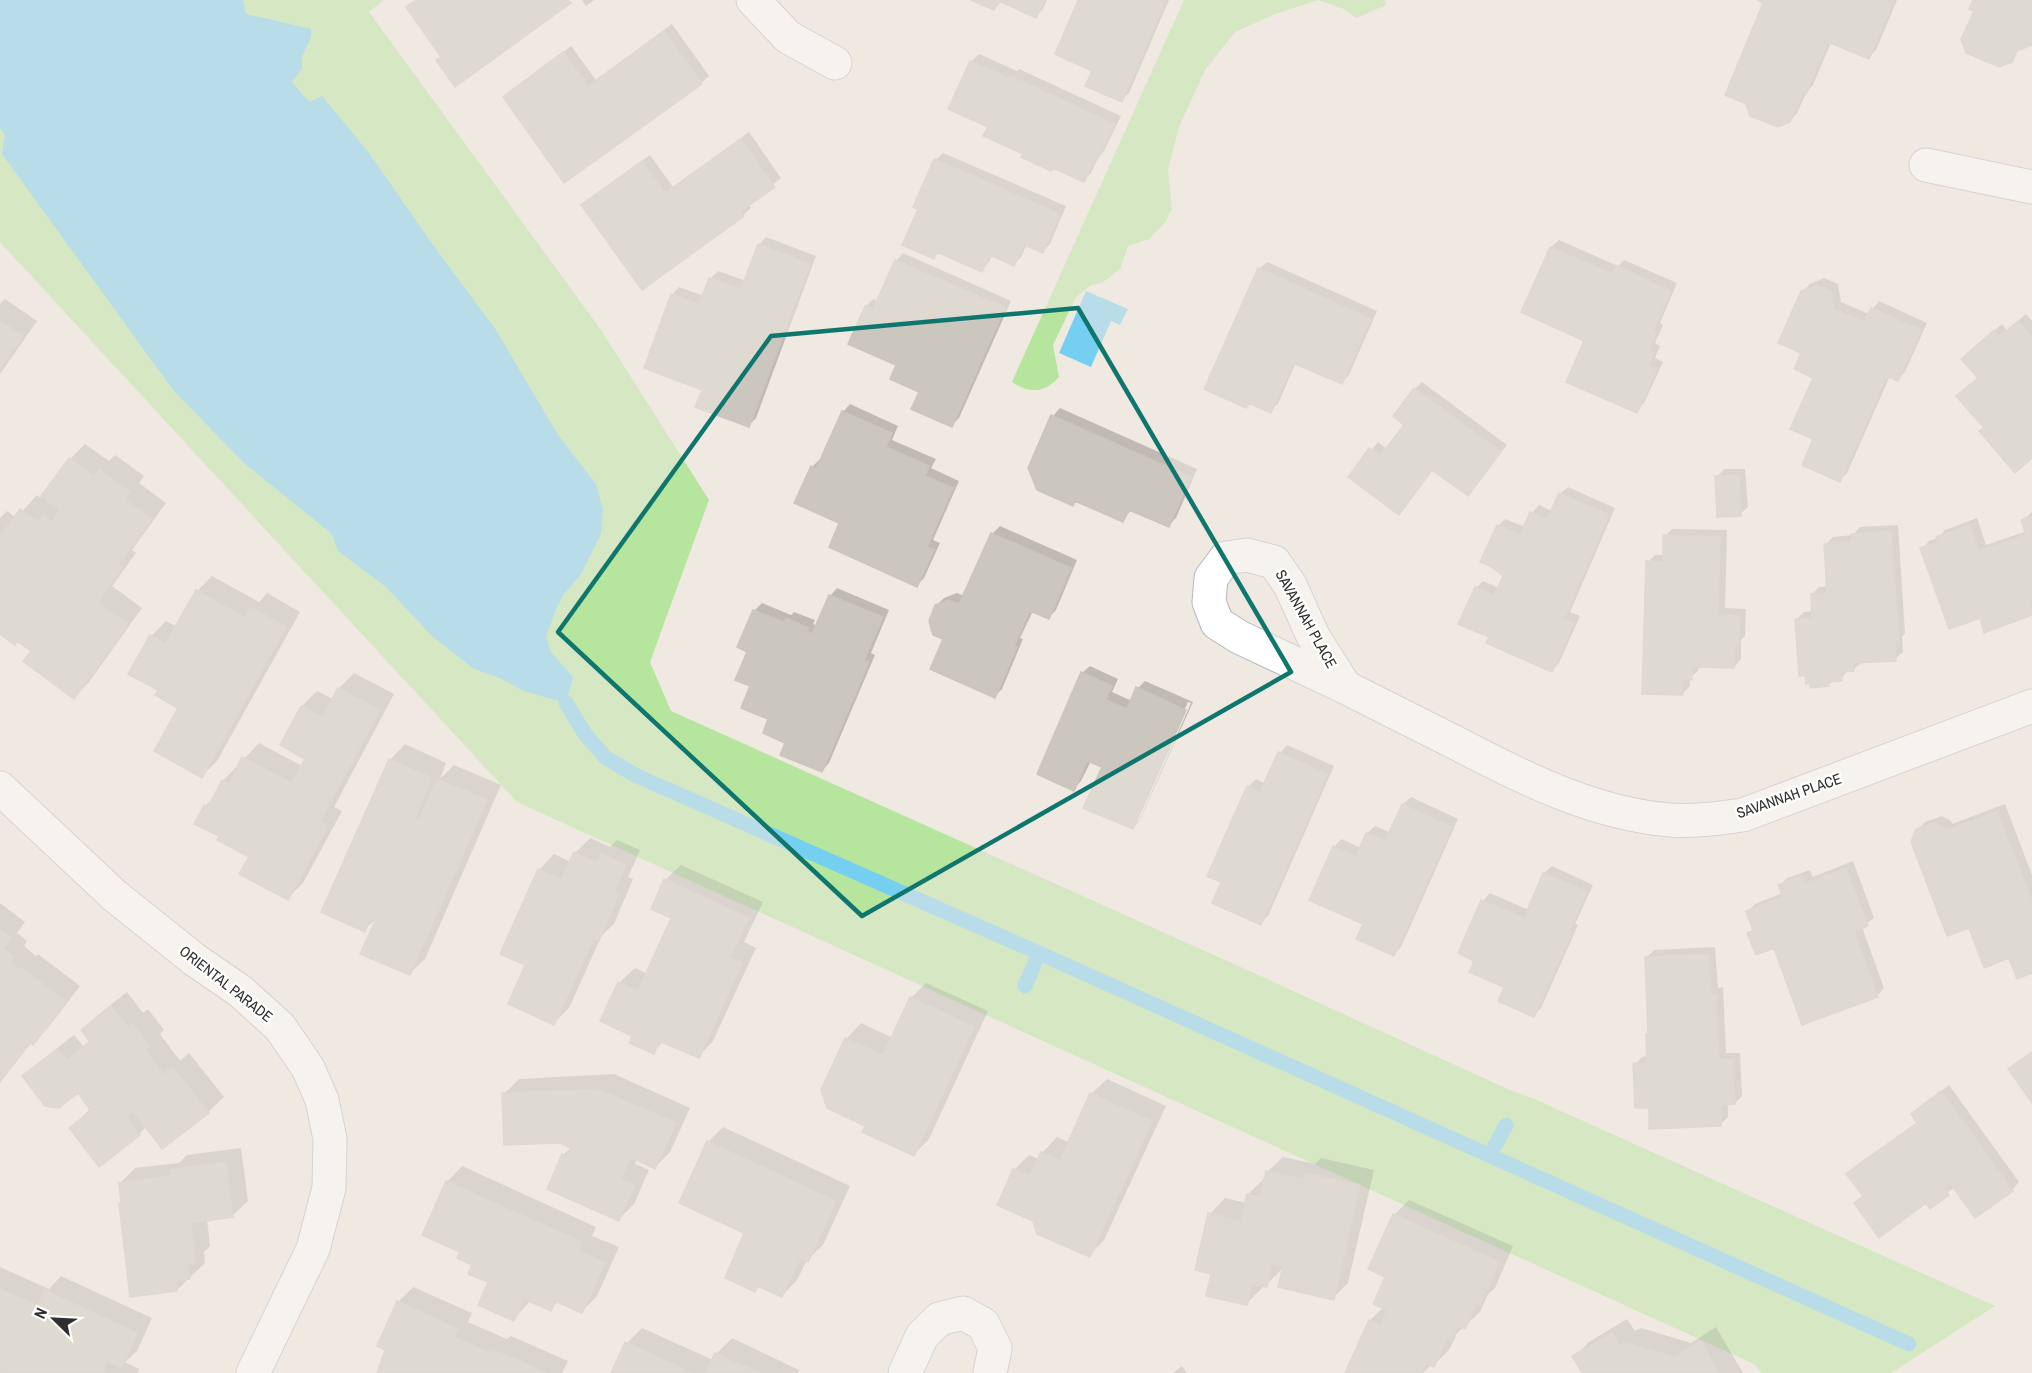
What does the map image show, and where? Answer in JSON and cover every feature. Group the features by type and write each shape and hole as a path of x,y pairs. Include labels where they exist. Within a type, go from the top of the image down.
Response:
{"street":[{"path":"753,0 788,37 835,63"},
{"path":"1926,165 2032,187"},
{"name":"SAVANNAH PLACE","path":"1345,687 1524,778 1629,814 1669,820 1700,821 1743,815 2032,706"},
{"name":"ORIENTAL PARADE","path":"0,788 115,896 195,960 240,991 280,1027 308,1068 322,1100 330,1139 329,1188 313,1249 253,1373"},
{"path":"905,1373 922,1336 939,1319 963,1312 983,1324 995,1348 990,1373"}],"highlighted area":[{"path":"1078,308 1291,672 862,916 558,632 771,336"}],"green space":[{"path":"0,0 384,0 369,12 601,330 709,500 650,662 671,711 1512,1091 1995,1306 1891,1373 1762,1373 1754,1364 517,802 0,242"},
{"path":"1184,0 1318,0 1275,14 1235,32 1205,70 1179,127 1168,169 1172,208 1166,221 1149,239 1128,246 1120,269 1102,283 1091,285 1076,297 1053,345 1059,377 1043,389 1025,389 1012,382"},
{"path":"1318,0 1385,0 1386,5 1356,18 1344,9"}],"water":[{"path":"0,0 243,0 246,14 311,29 311,37 302,57 302,69 292,82 309,102 322,96 369,153 496,330 558,435 596,484 603,509 601,534 580,576 564,594 557,607 546,637 551,652 573,677 566,703 524,691 500,678 474,669 432,636 386,587 338,551 332,534 245,464 173,390 2,154 5,135 0,128"},
{"path":"1086,291 1128,309 1120,325 1111,321 1091,367 1059,353"}],"building":[{"path":"416,0 568,0 571,3 455,87 436,60 441,57 406,7"},
{"path":"971,0 1044,0 1036,18 999,1 994,10"},
{"path":"1078,0 1166,0 1122,102 1085,86 1092,71 1055,54"},
{"path":"1757,0 1883,0 1892,4 1869,59 1828,42 1806,94 1803,93 1790,122 1778,127 1750,116 1746,104 1725,95 1763,3"},
{"path":"1973,0 2032,0 2032,45 2017,51 2012,62 1999,67 1966,53 1961,39 1974,11 1969,9"},
{"path":"664,31 702,84 564,183 503,97 563,52 588,86"},
{"path":"970,61 1009,78 1010,76 1115,124 1084,182 1053,168 1051,171 1021,157 1023,154 983,136 988,127 948,109"},
{"path":"741,139 775,187 741,211 744,216 642,290 581,205 642,161 665,193"},
{"path":"934,159 1060,214 1043,253 1024,245 1014,266 990,255 982,272 937,252 934,259 902,245 918,209 913,207"},
{"path":"758,244 810,264 749,427 695,407 702,390 644,368 671,294 699,304 709,278 741,289"},
{"path":"1550,247 1612,274 1616,266 1671,291 1653,331 1657,332 1649,351 1654,353 1648,366 1657,369 1637,413 1566,382 1584,341 1521,312"},
{"path":"895,260 1005,308 952,427 911,409 919,392 890,379 896,365 848,344 865,306 873,309"},
{"path":"1258,268 1371,319 1342,384 1293,363 1271,413 1249,403 1246,408 1204,389"},
{"path":"1816,285 1831,291 1834,309 1864,322 1871,308 1921,330 1898,381 1887,376 1840,482 1802,465 1813,439 1790,429 1813,378 1794,369 1801,353 1778,343 1801,291"},
{"path":"0,321 23,336 0,369"},
{"path":"2018,321 2032,337 2032,458 2015,473 1979,431 1984,428 1956,396 1978,378 1961,359 1994,330 1999,337"},
{"path":"1414,388 1501,452 1468,496 1432,470 1399,515 1348,477 1369,448 1380,456 1404,425 1393,416"},
{"path":"842,411 892,433 886,447 929,466 925,476 953,488 927,547 934,550 917,587 829,547 839,523 794,503 811,466 816,469"},
{"path":"1051,415 1191,477 1169,527 1129,510 1123,522 1075,501 1073,506 1037,490 1028,468"},
{"path":"69,458 94,476 99,469 130,492 125,499 152,519 118,566 122,568 98,602 128,624 74,699 23,661 31,651 17,641 15,645 0,634 0,532 2,534 20,509 38,522 43,515 52,522 60,510 41,496"},
{"path":"1739,475 1741,516 1717,517 1715,476"},
{"path":"1559,493 1609,515 1564,619 1574,623 1552,672 1486,643 1489,637 1458,624 1475,587 1494,596 1503,576 1480,562 1497,525 1520,535 1530,512 1547,519"},
{"path":"2032,516 2032,598 2030,599 2032,615 1984,633 1980,618 1949,629 1920,548 1938,542 1936,537 1970,525 1979,551 2026,535 2021,520"},
{"path":"1891,531 1899,642 1895,643 1896,661 1853,663 1854,671 1841,672 1842,681 1828,682 1829,686 1810,688 1810,683 1806,684 1805,676 1799,676 1795,619 1812,618 1811,594 1827,593 1824,544 1851,542 1851,534"},
{"path":"991,533 1071,568 1049,619 1030,611 995,698 930,669 943,639 933,635 929,621 935,605 949,600 959,604"},
{"path":"1663,535 1720,537 1718,615 1740,616 1734,668 1692,667 1692,680 1683,680 1683,695 1642,694 1646,561 1663,562"},
{"path":"196,590 245,618 251,607 286,627 202,778 154,751 178,708 155,695 158,690 128,674 150,635 165,644"},
{"path":"829,595 883,617 864,660 869,662 822,772 780,755 785,743 763,733 768,719 741,708 750,686 735,680 747,652 737,647 753,610 784,622 786,618 809,628 807,631 812,634"},
{"path":"1081,672 1112,686 1106,700 1127,709 1136,687 1186,710 1133,829 1083,808 1102,767 1087,761 1074,791 1037,774"},
{"path":"338,688 380,710 320,822 328,826 288,900 239,874 249,857 217,840 219,836 194,824 204,805 208,807 222,780 229,784 242,757 291,783 305,759 280,745 301,706 322,717"},
{"path":"1278,752 1328,774 1261,925 1212,903 1221,882 1207,876 1247,786 1260,792"},
{"path":"389,759 432,778 415,817 419,819 437,779 487,800 410,975 360,954 375,921 370,919 365,932 321,912"},
{"path":"1402,804 1452,827 1394,956 1356,939 1363,924 1309,900 1333,846 1356,856 1366,833 1385,841"},
{"path":"1997,811 2032,901 2032,973 2017,979 2009,958 1984,968 1969,928 1947,936 1911,842 1916,829 1934,822 1945,831"},
{"path":"574,852 597,863 601,854 626,865 614,892 619,894 599,941 594,938 554,1025 508,1004 525,965 500,954 538,869 561,879"},
{"path":"1846,868 1868,926 1854,932 1878,997 1802,1025 1774,948 1756,955 1747,933 1753,931 1746,911 1783,897 1778,885 1802,876 1806,883"},
{"path":"1543,873 1587,892 1569,931 1572,933 1534,1017 1498,1001 1504,987 1469,972 1474,961 1458,953 1481,900 1524,918"},
{"path":"664,879 749,918 730,958 742,963 699,1058 659,1041 654,1054 629,1043 632,1036 600,1021 618,982 638,991 671,918 651,909"},
{"path":"0,929 11,938 3,949 14,957 10,962 20,970 22,968 66,1002 33,1045 30,1042 0,1082"},
{"path":"1709,954 1711,994 1716,994 1719,1060 1733,1059 1735,1104 1721,1105 1721,1126 1649,1129 1649,1108 1635,1108 1633,1063 1647,1063 1645,957"},
{"path":"910,997 974,1027 914,1156 862,1132 865,1126 827,1108 821,1090 845,1038 883,1055"},
{"path":"111,1006 128,1027 132,1023 150,1046 145,1050 164,1075 173,1067 209,1113 162,1149 133,1111 126,1117 140,1135 99,1167 69,1128 91,1111 78,1093 59,1108 45,1106 22,1076 58,1049 67,1060 90,1042 81,1030"},
{"path":"2032,1052 2032,1103 2008,1069"},
{"path":"598,1089 676,1123 655,1169 631,1157 621,1179 635,1185 619,1221 547,1189 562,1154 567,1157 571,1148 560,1143 504,1145 502,1093"},
{"path":"1941,1091 2013,1191 1975,1218 1950,1183 1944,1188 1949,1195 1930,1209 1926,1203 1879,1238 1854,1203 1863,1196 1846,1174 1917,1123 1911,1114"},
{"path":"1090,1093 1152,1121 1090,1257 1037,1234 1033,1221 997,1205 1013,1169 1030,1176 1041,1152 1060,1160"},
{"path":"707,1141 836,1201 808,1262 800,1259 782,1297 758,1286 755,1292 725,1278 744,1233 679,1203"},
{"path":"226,1162 233,1217 191,1223 195,1263 188,1264 190,1279 176,1280 177,1291 130,1297 119,1204 121,1203 119,1183 171,1176 170,1170"},
{"path":"1266,1171 1303,1179 1304,1173 1360,1185 1334,1300 1278,1287 1283,1266 1272,1264 1267,1287 1252,1284 1247,1305 1206,1296 1211,1274 1195,1270 1208,1213 1241,1221 1247,1194 1260,1197"},
{"path":"446,1181 582,1242 578,1251 605,1263 582,1313 555,1301 551,1311 524,1299 514,1321 478,1305 488,1282 468,1274 472,1265 457,1258 460,1252 422,1235"},
{"path":"1393,1214 1499,1262 1480,1305 1477,1304 1465,1329 1458,1326 1451,1341 1447,1339 1434,1367 1426,1363 1421,1373 1345,1373 1369,1320 1381,1325 1387,1310 1373,1304 1385,1277 1368,1269"},
{"path":"0,1289 38,1306 45,1290 137,1333 122,1368 108,1362 104,1373 0,1373"},
{"path":"397,1301 458,1329 454,1337 493,1354 494,1350 546,1373 377,1373 385,1350 377,1346"},
{"path":"1612,1333 1619,1345 1625,1342 1674,1357 1701,1341 1719,1373 1582,1373 1572,1356"},
{"path":"625,1342 693,1373 611,1373"},
{"path":"715,1353 759,1373 705,1373"}],"waterway":[{"path":"566,703 585,734 606,758 637,776 1039,953 1909,1344"},
{"path":"1025,986 1039,953"},
{"path":"1490,1155 1506,1125"}]}
